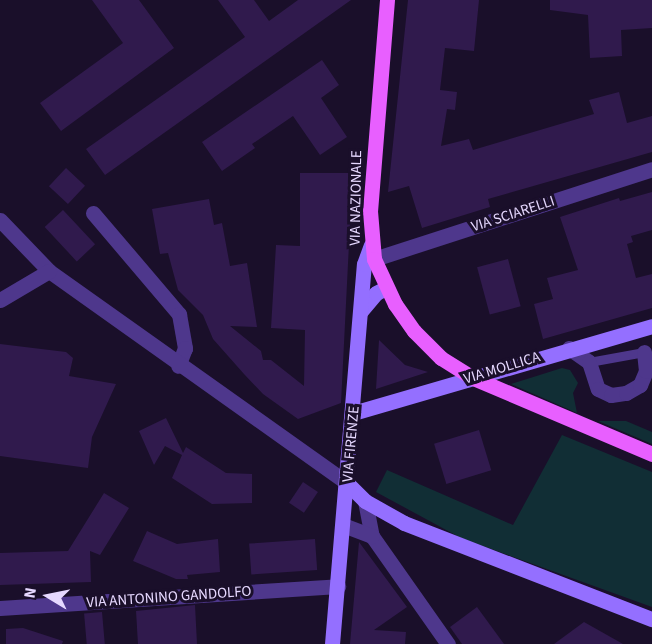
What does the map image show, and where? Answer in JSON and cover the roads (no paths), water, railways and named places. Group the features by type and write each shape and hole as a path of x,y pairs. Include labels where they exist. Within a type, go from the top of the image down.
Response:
{"main road":[{"name":"VIA NAZIONALE","path":"387,0 371,201 372,252 386,288 414,331 441,358 471,377 652,453"}],"street":[{"name":"VIA SCIARELLI","path":"372,252 652,169"},
{"path":"93,213 179,314 185,348 178,366"},
{"path":"0,220 49,271 178,366 348,483 365,501 404,523 652,619"},
{"name":"VIA FIRENZE","path":"332,644 348,483 364,264 372,252"},
{"path":"0,300 49,271"},
{"path":"362,310 376,293 386,288"},
{"name":"VIA MOLLICA","path":"353,413 569,348 652,326"},
{"path":"569,348 589,362 598,388 611,395 626,393 640,385 645,371 648,351 637,330"},
{"path":"365,501 372,536 448,644"},
{"path":"343,525 372,536"},
{"name":"VIA ANTONINO GANDOLFO","path":"0,608 338,586"}],"lane":[{"path":"589,362 648,351"}]}
